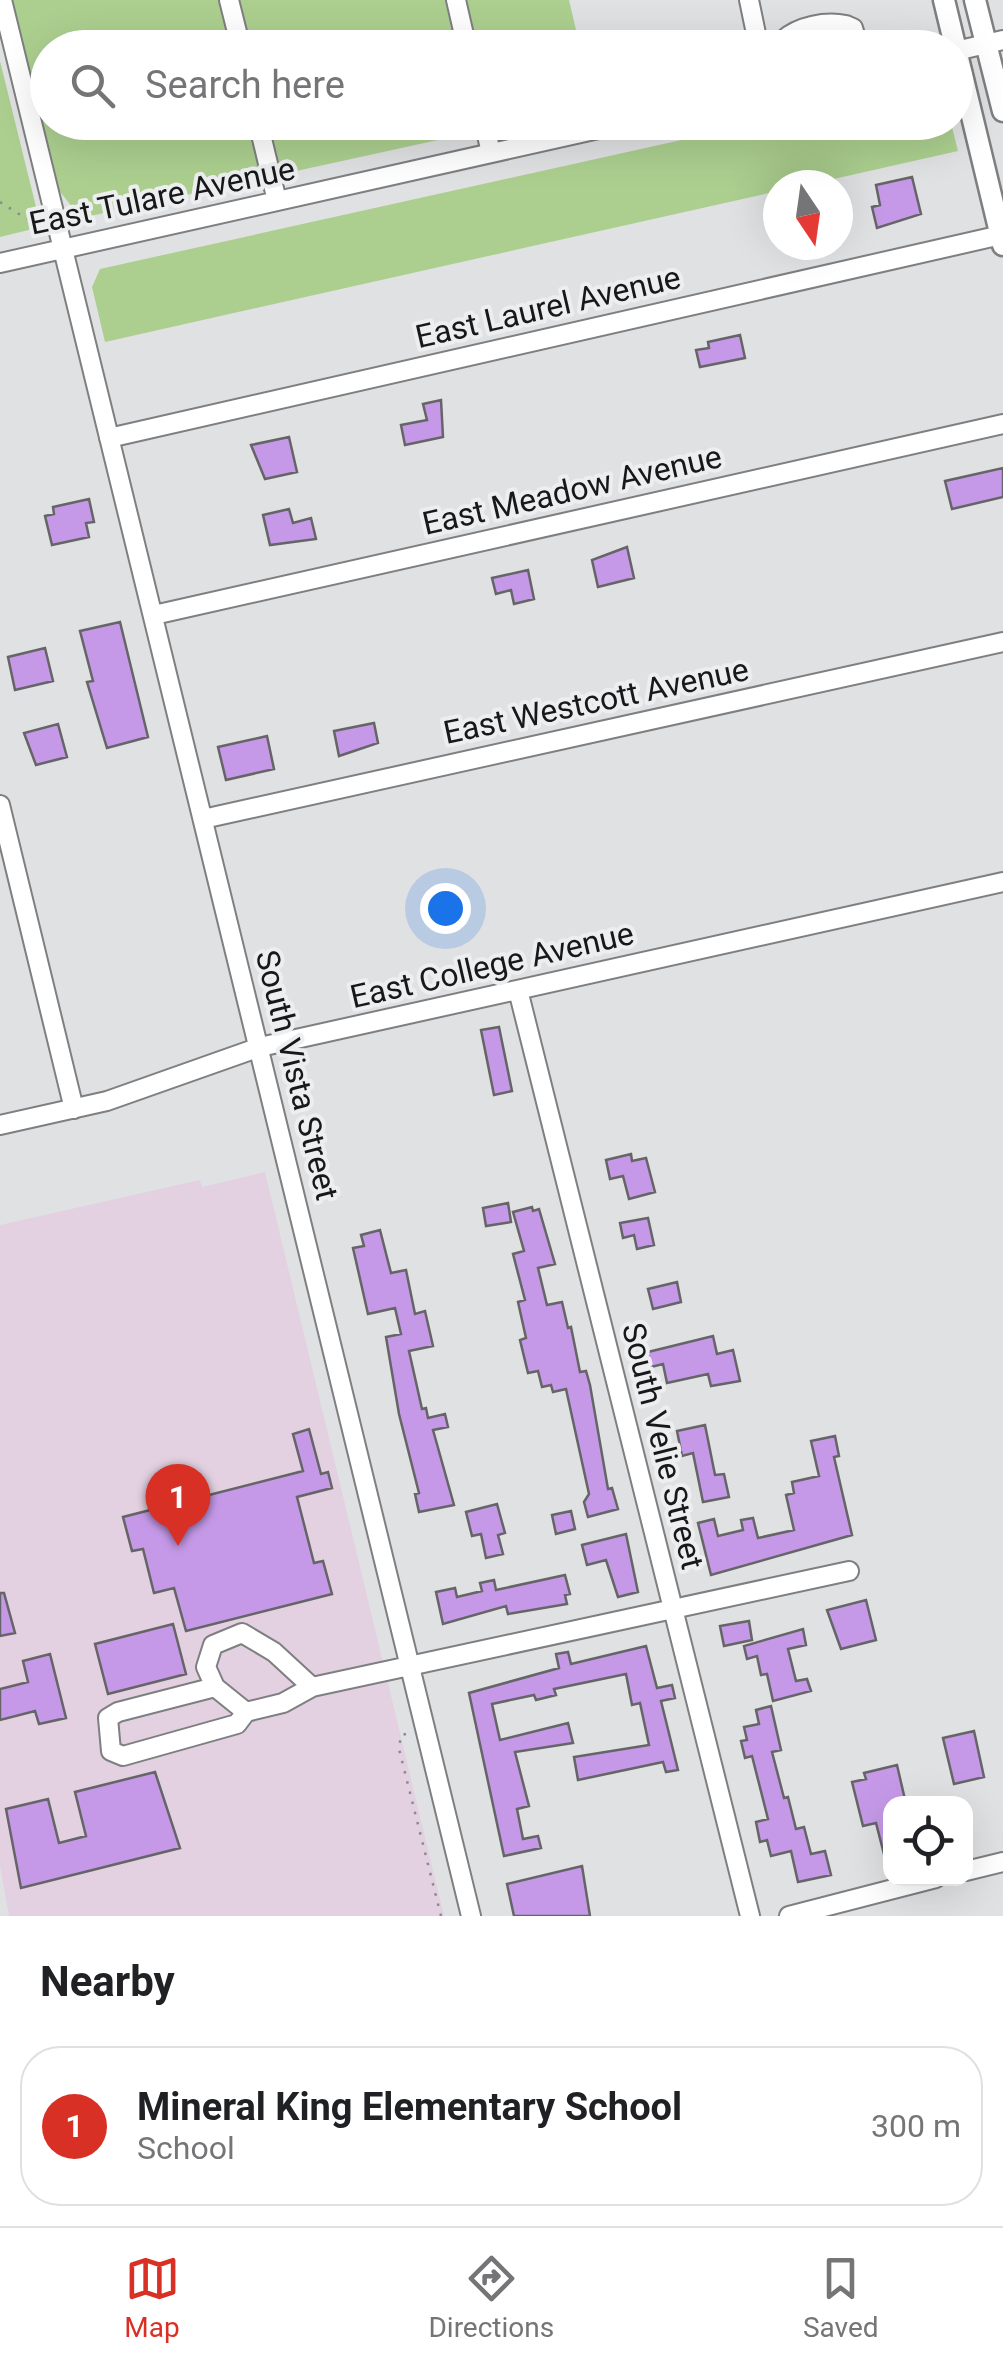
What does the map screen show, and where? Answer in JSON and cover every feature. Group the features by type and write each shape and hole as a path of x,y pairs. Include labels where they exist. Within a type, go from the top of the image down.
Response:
{"main road":[{"path":"944,0 951,30"},
{"path":"975,0 994,42 1003,112"},
{"path":"973,121 1002,240"}],"street":[{"name":"South Vista Street","path":"2,0 30,114"},
{"path":"229,0 236,30"},
{"path":"456,0 463,30"},
{"path":"749,0 755,30"},
{"name":"South Vista Street","path":"36,140 471,1916"},
{"path":"262,140 277,201"},
{"path":"488,140 491,153"},
{"name":"East Tulare Avenue","path":"0,262 549,140"},
{"name":"East Laurel Avenue","path":"109,438 1002,240"},
{"name":"East Meadow Avenue","path":"154,615 1003,424"},
{"name":"East Westcott Avenue","path":"202,819 1003,642"},
{"path":"0,805 74,1109"},
{"name":"East College Avenue","path":"0,1125 148,1088 260,1047 1003,882"},
{"name":"South Velie Street","path":"518,990 750,1916"},
{"path":"215,1687 108,1718 106,1730 111,1751 123,1756 237,1724 246,1712 283,1702 312,1688 850,1570"},
{"path":"246,1712 215,1687 206,1667 213,1645 242,1633 274,1652 312,1688"},
{"path":"973,1869 1003,1862"},
{"path":"789,1916 905,1886"}],"path":[{"path":"0,202 28,219"},
{"path":"406,1734 401,1735 399,1749 441,1916"}],"shaded area":[{"path":"265,1172 444,1916 9,1916 0,1867 0,1225 200,1180 202,1187"}],"green space":[{"path":"11,0 569,0 576,30 30,30 30,78"},
{"path":"0,61 41,227 0,237"},
{"path":"45,140 438,140 81,218 57,188"},
{"path":"681,140 955,140 958,151 853,175 853,170 763,170 763,194 105,342 92,287 100,269"}],"building":[{"path":"912,177 921,214 877,228 872,207 880,205 876,185"},
{"path":"740,335 745,358 700,367 696,350 709,348 708,342"},
{"path":"441,400 443,437 405,445 401,425 427,420 423,404"},
{"path":"289,437 297,472 265,479 251,445"},
{"path":"1003,468 1003,497 952,509 945,481"},
{"path":"89,499 94,522 86,523 89,537 52,545 45,516 54,514 53,507"},
{"path":"289,509 293,523 311,518 316,539 270,545 263,515"},
{"path":"627,547 634,578 598,587 592,560"},
{"path":"528,570 534,599 514,604 511,590 496,594 492,578"},
{"path":"120,622 148,737 107,748 87,682 93,681 80,631"},
{"path":"45,648 53,681 15,690 8,657"},
{"path":"374,723 378,743 339,756 334,731"},
{"path":"58,724 67,757 36,765 24,733"},
{"path":"267,736 274,769 226,780 218,747"},
{"path":"499,1027 512,1091 494,1095 481,1030"},
{"path":"631,1154 632,1161 646,1158 655,1192 629,1199 623,1176 610,1179 606,1160"},
{"path":"508,1203 511,1222 486,1226 483,1208"},
{"path":"532,1207 533,1211 539,1209 555,1264 538,1268 547,1305 562,1302 568,1328 571,1327 580,1372 586,1371 590,1385 608,1489 612,1488 618,1509 588,1517 584,1502 589,1494 566,1389 553,1392 551,1385 542,1387 538,1371 528,1373 520,1340 526,1338 518,1302 525,1300 513,1254 524,1251 513,1212"},
{"path":"648,1218 654,1245 637,1249 634,1235 623,1238 620,1223"},
{"path":"380,1230 391,1273 406,1270 415,1314 425,1311 433,1346 409,1351 422,1409 426,1408 428,1418 445,1414 448,1427 433,1430 454,1505 419,1512 415,1494 419,1493 399,1414 386,1337 401,1334 395,1308 368,1314 353,1248 364,1246 361,1235"},
{"path":"677,1282 681,1302 653,1309 648,1289"},
{"path":"713,1336 717,1354 733,1350 740,1381 711,1386 708,1374 667,1383 663,1364 647,1368 644,1353"},
{"path":"705,1425 715,1475 724,1474 729,1497 703,1502 693,1453 682,1456 677,1431"},
{"path":"309,1429 321,1474 328,1472 332,1488 297,1497 314,1563 323,1561 332,1594 186,1631 174,1588 154,1593 143,1549 132,1551 123,1517 303,1471 293,1434"},
{"path":"835,1436 839,1456 834,1457 852,1535 711,1575 698,1523 714,1519 718,1536 743,1530 741,1520 753,1518 758,1538 794,1530 786,1495 794,1493 792,1482 819,1476 811,1441"},
{"path":"497,1504 505,1533 498,1535 503,1554 486,1558 481,1534 472,1536 466,1512"},
{"path":"571,1511 575,1529 556,1534 552,1515"},
{"path":"626,1534 638,1592 618,1597 606,1560 587,1565 582,1545"},
{"path":"565,1575 570,1594 565,1595 567,1604 508,1614 506,1606 443,1624 436,1592 455,1588 457,1597 482,1591 480,1583 494,1580 496,1590"},
{"path":"0,1593 4,1593 15,1633 0,1636"},
{"path":"866,1600 876,1640 841,1649 827,1610"},
{"path":"749,1621 752,1640 724,1646 720,1626"},
{"path":"173,1624 186,1674 108,1694 95,1644"},
{"path":"803,1629 806,1645 788,1649 796,1681 807,1679 811,1691 773,1701 767,1674 761,1675 757,1656 747,1659 744,1646"},
{"path":"646,1646 657,1688 672,1685 675,1698 661,1701 678,1770 666,1772 663,1762 578,1780 574,1757 649,1745 640,1703 632,1705 626,1674 554,1689 556,1695 536,1700 534,1695 492,1704 500,1740 568,1723 573,1743 515,1752 529,1806 517,1809 523,1839 538,1836 541,1848 504,1856 469,1693 559,1668 556,1654 568,1652 571,1664"},
{"path":"50,1654 66,1718 39,1724 35,1711 0,1720 0,1689 28,1682 23,1661"},
{"path":"771,1706 781,1750 772,1752 784,1798 788,1797 796,1829 804,1827 811,1854 825,1851 831,1875 798,1882 791,1851 771,1856 767,1840 760,1842 756,1822 768,1819 752,1756 745,1758 741,1741 747,1740 744,1727 759,1724 756,1710"},
{"path":"974,1731 984,1777 954,1784 943,1738"},
{"path":"897,1765 904,1796 883,1796 883,1850 876,1823 863,1826 852,1782 866,1779 864,1773"},
{"path":"155,1772 180,1848 21,1888 6,1809 48,1799 59,1843 86,1836 75,1792"},
{"path":"582,1866 590,1916 514,1916 507,1884"}],"place":[{"name":"Mineral King Elementary School","path":"178,1546"}]}
